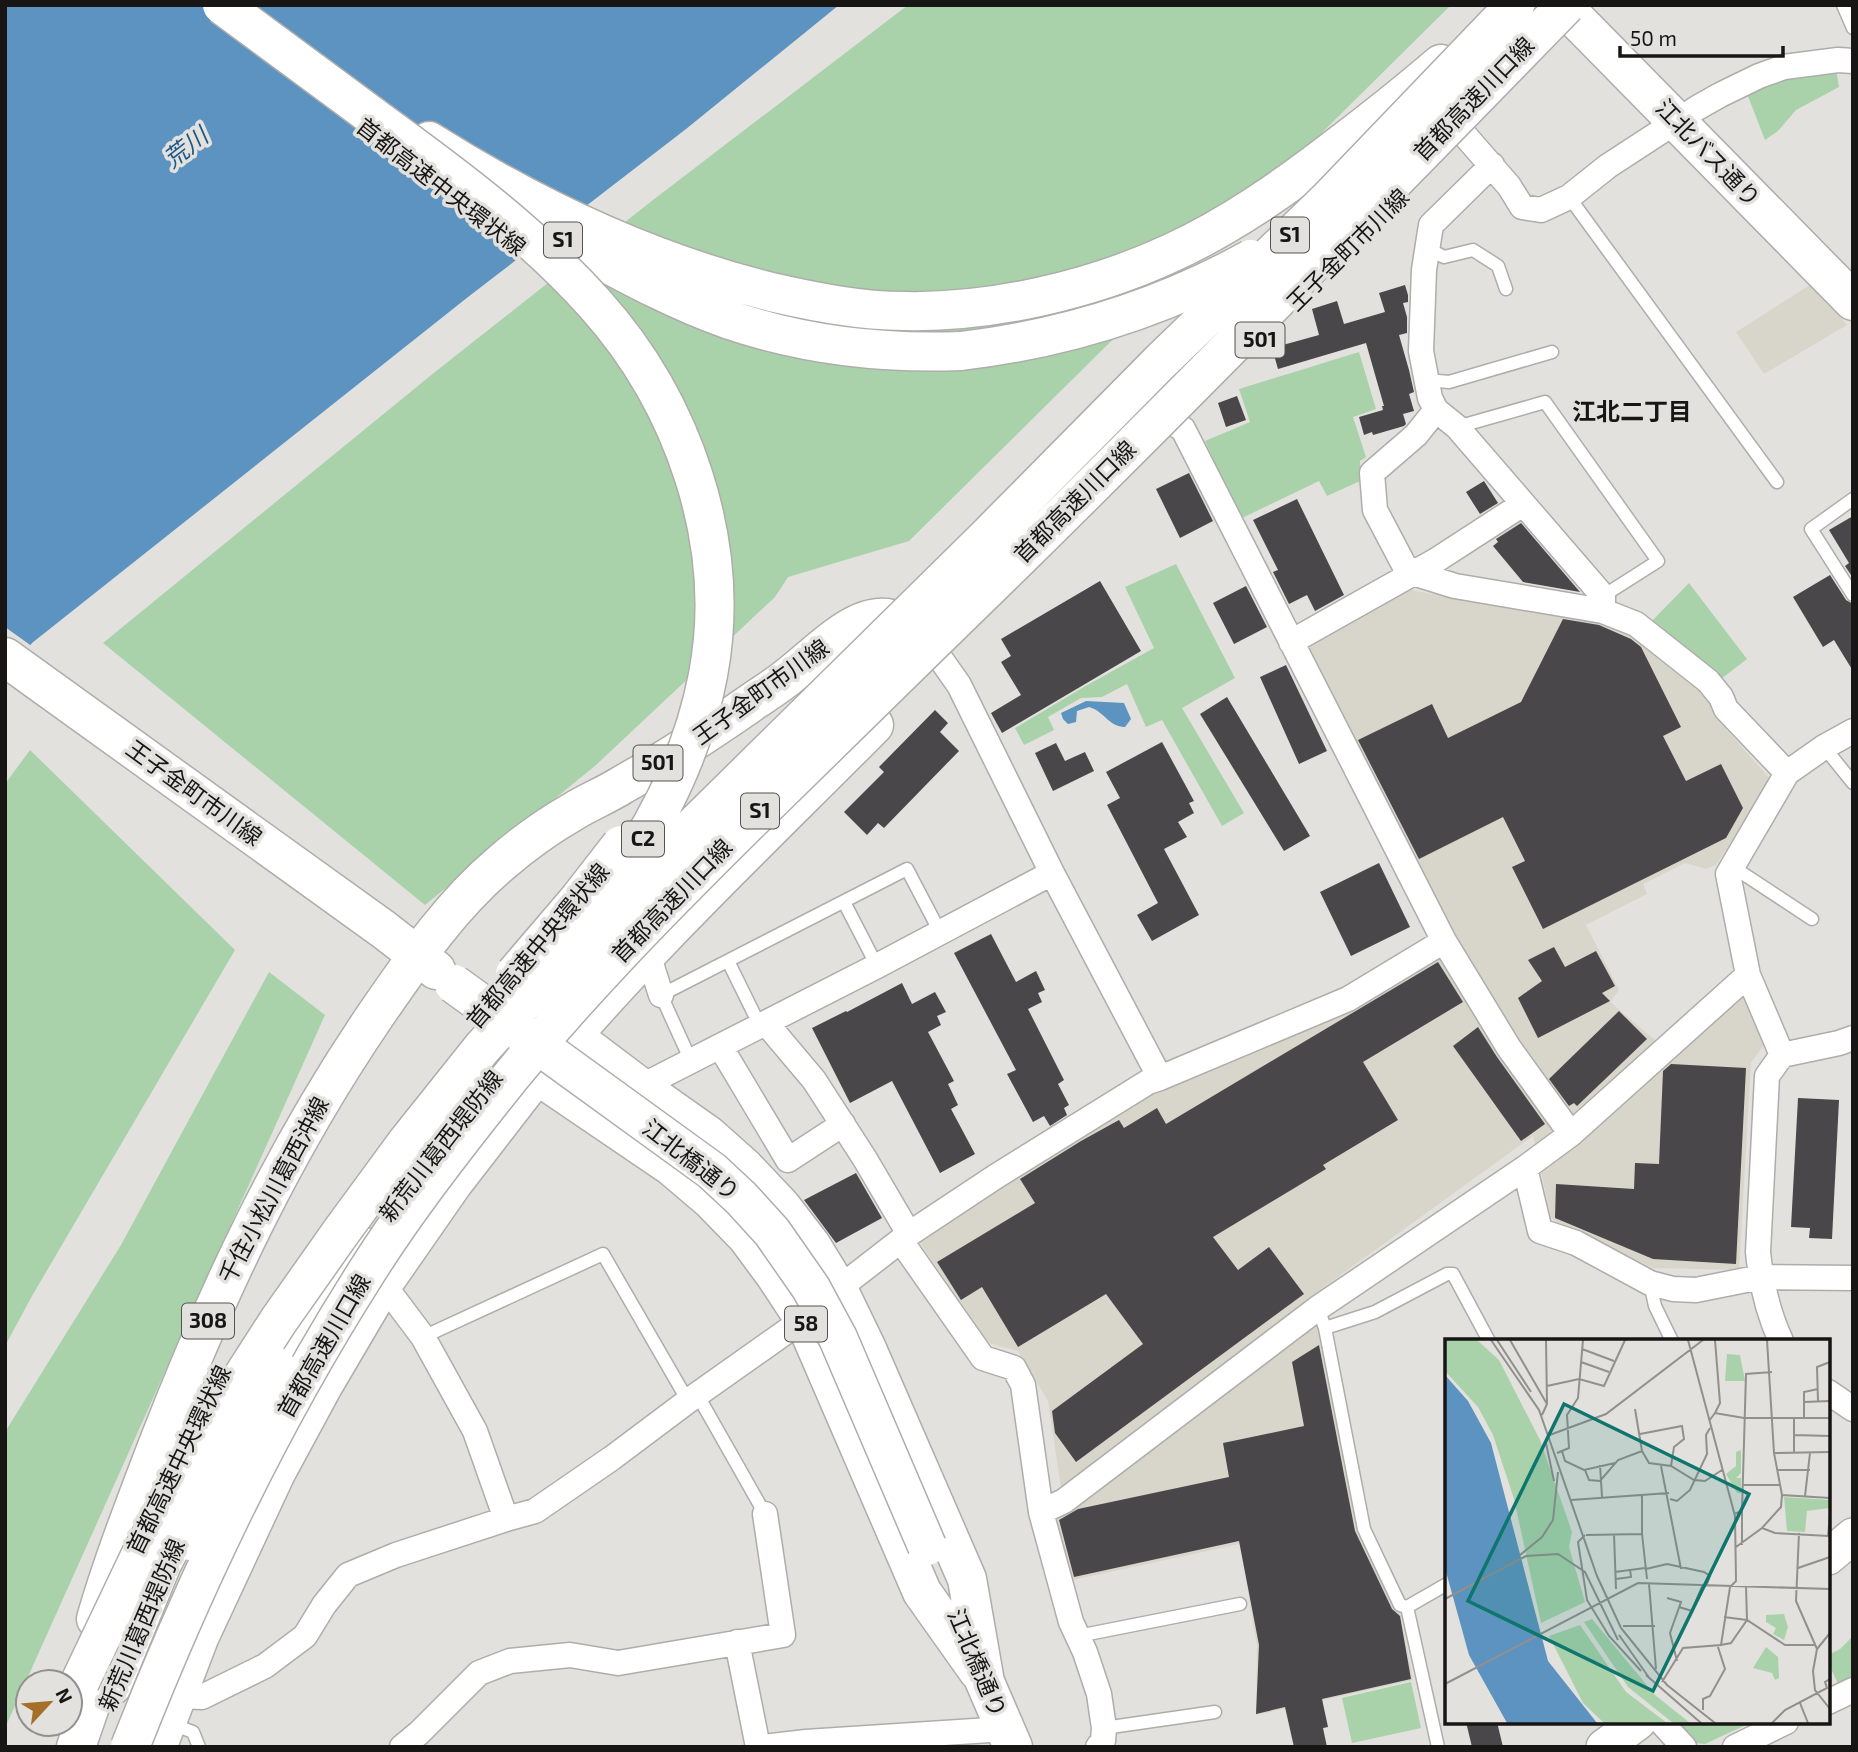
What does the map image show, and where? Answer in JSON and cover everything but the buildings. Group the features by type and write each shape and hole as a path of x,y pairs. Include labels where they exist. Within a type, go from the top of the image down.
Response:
{"main road":[{"name":"首都高速川口線","path":"213,7 498,182 583,225 648,253 747,286 832,304 903,311 956,309 1053,293 1121,274 1170,254 1248,211 1305,171 1438,66 1505,5"},
{"name":"首都高速川口線","path":"84,1675 141,1554 180,1480 247,1370 279,1320 407,1142 482,1048 564,957 644,875 988,536 1161,361 1329,199 1515,5"},
{"name":"首都高速中央環状線","path":"213,7 502,204 647,284 729,319 797,339 868,349 933,352 1017,344 1091,325 1189,289 1249,260 1332,207 1385,165 1562,7"},
{"name":"首都高速中央環状線","path":"84,1672 162,1486 193,1422 258,1306 327,1205 387,1124 579,899 612,857 654,792 686,718 697,675 703,631 698,542 682,476 655,412 630,370 587,313 502,232 213,7"},
{"name":"首都高速中央環状線","path":"112,1747 147,1646 189,1543 232,1451 283,1354 345,1253 594,912 626,866 666,799 697,722 708,676 713,631 713,576 709,539 680,439 643,369 596,305 515,226 469,187 213,7"},
{"name":"首都高速川口線","path":"130,1747 168,1652 212,1554 310,1366 366,1272 494,1098 580,996 670,900 1258,320 1562,7"},
{"name":"江北バス通り","path":"1562,7 1678,121 1853,301"},
{"name":"王子金町市川線","path":"524,1067 558,1026 648,954 929,648 1163,417 1389,211 1462,132 1562,7"},
{"name":"王子金町市川線","path":"1163,417 1334,232 1562,7"},
{"name":"王子金町市川線","path":"417,956 466,895 536,835 573,811 621,786 738,712 861,622 891,618 904,625 929,648"},
{"path":"558,1026 600,955 929,648"},
{"name":"王子金町市川線","path":"5,657 383,929"},
{"name":"江北橋通り","path":"383,929 454,984 712,1171 772,1232 811,1288 838,1338 1009,1738"},
{"name":"千住小松川葛西沖線","path":"81,1668 131,1517 196,1348 225,1281 284,1164 321,1099 417,956"},
{"name":"58","path":"558,1026 708,1135 745,1168 781,1206 811,1244 838,1289 867,1349 967,1579 985,1682"},
{"name":"58","path":"524,1067 671,1166 711,1200 747,1237 804,1319 922,1592 985,1682"},
{"name":"新荒川葛西堤防線","path":"169,1722 201,1637 277,1474 324,1387 384,1285 455,1184 524,1067"},
{"name":"新荒川葛西堤防線","path":"93,1747 119,1670 163,1565 234,1429 389,1210 524,1067"},
{"path":"76,1747 117,1636 151,1560 216,1436 312,1273"},
{"path":"1830,1555 1853,1536"},
{"path":"1604,1747 1635,1724"}],"street":[{"path":"1462,132 1509,186 1522,207 1541,211 1569,197 1608,166 1678,121 1720,95 1759,76 1784,67 1838,60 1853,61"},
{"path":"1492,165 1431,225 1423,270 1421,351 1430,398 1436,410 1457,427 1603,604 1636,624 1708,681 1721,697 1726,709 1787,774"},
{"path":"1436,410 1416,435 1371,473 1374,510 1404,565 1413,573 1455,586 1603,604"},
{"path":"1163,417 1183,429 1444,942 1509,1048 1571,1133"},
{"path":"1291,642 1413,573 1522,504"},
{"path":"929,648 959,685 1052,873 1160,1078"},
{"path":"1783,1055 1748,975 1728,874 1787,774 1824,747 1853,731"},
{"path":"640,1087 1052,873"},
{"path":"838,1289 905,1238 996,1177 1148,1082 1348,999 1444,942"},
{"path":"648,954 661,996"},
{"path":"1041,1512 1064,1501 1322,1318 1525,1168 1571,1133 1748,975"},
{"path":"763,1024 814,1080 843,1124 905,1238 983,1357 1013,1368 1023,1385 1041,1512 1072,1622 1099,1694 1101,1737"},
{"path":"1780,1339 1761,1277 1758,1252 1768,1076 1783,1055 1839,1044 1853,1038"},
{"path":"719,1046 788,1160 843,1124"},
{"path":"671,1166 708,1135"},
{"path":"1525,1168 1540,1231 1576,1243 1650,1283 1673,1289 1696,1290 1761,1277 1853,1278"},
{"path":"384,1285 423,1337 475,1431 506,1518"},
{"path":"169,1722 202,1697 265,1666 306,1636 324,1605 348,1575 396,1555 535,1511 804,1319"},
{"path":"1830,1393 1853,1409"},
{"path":"402,1747 479,1673 510,1661 570,1654 618,1663 783,1635 765,1514"},
{"path":"737,1642 760,1747 806,1742 1009,1738"},
{"path":"1830,1701 1853,1690"},
{"path":"1663,1724 1684,1747"},
{"path":"1735,1747 1782,1724"}],"lane":[{"path":"1843,5 1853,28"},
{"path":"1569,197 1777,482"},
{"path":"1427,248 1444,257 1473,250 1498,266 1506,289"},
{"path":"1427,380 1449,382 1552,352"},
{"path":"1457,427 1545,402 1658,561 1603,604"},
{"path":"1853,499 1811,529 1853,595"},
{"path":"1824,747 1853,783"},
{"path":"1733,867 1812,919"},
{"path":"691,1061 661,996 728,961 907,869 940,932"},
{"path":"844,902 877,966"},
{"path":"728,961 763,1024"},
{"path":"423,1337 603,1254 765,1514"},
{"path":"1445,1585 1407,1607 1400,1605 1364,1529 1322,1318 1375,1312 1447,1275 1453,1275 1488,1339"},
{"path":"1650,1283 1655,1306 1671,1339"},
{"path":"1078,1636 1240,1604"},
{"path":"1407,1607 1438,1747"},
{"path":"1101,1737 1215,1712"},
{"path":"169,1722 193,1732 199,1747"}],"shaded area":[{"path":"1813,283 1847,325 1764,374 1736,332"},
{"path":"1410,590 1605,624 1640,641 1707,696 1719,721 1771,780 1716,865 1706,869 1685,863 1643,884 1647,894 1586,925 1619,990 1610,1002 1655,1040 1669,1056 1739,996 1746,997 1766,1042 1751,1063 1739,1270 1653,1268 1601,1242 1562,1229 1551,1217 1533,1136 1313,1295 1357,1533 1401,1616 1413,1680 1256,1715 1257,1646 1240,1544 1068,1581 1052,1518 1064,1508 1048,1401 1018,1351 989,1343 920,1243 922,1235 1154,1091 1455,944 1308,654 1308,643"}],"green space":[{"path":"908,5 1451,5 909,541 788,577 775,597 596,765 425,905 103,643 435,372 653,200"},
{"path":"1836,69 1839,87 1796,110 1778,131 1765,140 1746,91 1779,77"},
{"path":"1359,352 1376,409 1353,417 1366,457 1360,461 1360,481 1327,496 1319,481 1240,519 1205,441 1250,422 1239,389"},
{"path":"1176,564 1235,678 1182,708 1244,813 1222,826 1162,720 1146,727 1127,684 1102,697 1081,698 1048,717 1054,730 1024,745 1015,728 1154,648 1125,587"},
{"path":"1689,583 1747,659 1721,679 1648,625"},
{"path":"30,750 235,950 5,1346 5,784"},
{"path":"269,972 325,1015 32,1668 14,1668 14,1708 5,1728 5,1432 121,1245"},
{"path":"1853,1636 1853,1677 1838,1684 1830,1666 1830,1654 1840,1649"},
{"path":"1411,1682 1421,1728 1352,1743 1342,1698"},
{"path":"1681,1724 1748,1724 1705,1744 1695,1743"}],"water":[{"name":"荒川","path":"5,5 839,5 686,129 468,297 32,643 5,677"},
{"path":"1086,701 1124,703 1131,719 1125,727 1119,726 1089,707 1077,711 1076,722 1068,724 1063,719 1061,713"}],"pier":[{"path":"5,627 33,647 5,680"}],"district":[{"name":"江北二丁目","path":"1632,412"}]}
